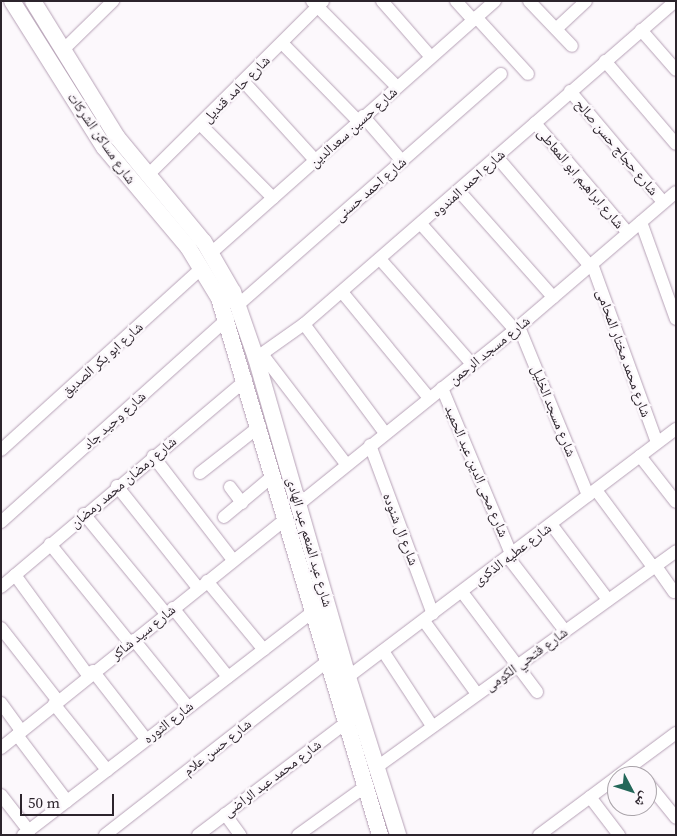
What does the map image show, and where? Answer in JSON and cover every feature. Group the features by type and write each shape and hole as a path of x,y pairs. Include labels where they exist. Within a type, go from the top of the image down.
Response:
{"street":[{"name":"شارع مساكن الشركات","path":"12,1 104,147 202,268"},
{"name":"شارع مساكن الشركات","path":"33,1 117,136 147,176 211,253"},
{"path":"64,49 113,1"},
{"path":"382,1 431,56"},
{"path":"456,1 528,74"},
{"name":"شارع حسين سعدالدين","path":"211,253 495,1"},
{"path":"529,1 572,46"},
{"path":"556,29 586,1"},
{"name":"شارع احمد المندوه","path":"259,356 304,324 342,292 675,1"},
{"path":"318,3 397,87"},
{"name":"شارع حامد قنديل","path":"147,176 244,82 318,3"},
{"path":"641,30 676,70"},
{"path":"282,43 402,161"},
{"path":"605,61 676,144"},
{"name":"شارع احمد حسنى","path":"238,305 502,74"},
{"path":"244,82 315,160"},
{"name":"شارع حجاج حسن صالح","path":"570,91 663,202"},
{"name":"شارع ابراهيم ابو المعاطى","path":"535,123 628,233"},
{"path":"200,124 273,198"},
{"path":"497,157 591,265"},
{"path":"459,191 553,297"},
{"name":"شارع مسجد الرحمن","path":"299,504 346,464 517,329 676,192"},
{"path":"641,222 676,319"},
{"name":"شارع مسجد الخليل","path":"421,224 517,329 592,492 674,592"},
{"name":"شارع عبد المنعم عبد الهادى","path":"211,253 238,305 259,356 348,678 398,835"},
{"path":"380,259 472,364"},
{"name":"شارع محمد مختار المحامى","path":"591,265 657,443"},
{"name":"شارع عبد المنعم عبد الهادى","path":"202,268 228,318 380,835"},
{"name":"شارع ابو بكر الصديق","path":"1,450 202,268"},
{"path":"342,292 429,398"},
{"name":"شارع وحيد جاد","path":"1,522 228,318"},
{"path":"304,324 385,433"},
{"path":"259,356 346,464"},
{"name":"شارع رمضان محمد رمضان","path":"1,587 84,514 246,380"},
{"name":"شارع محى الدين عبد الحميد","path":"442,388 510,556 565,631"},
{"path":"200,474 260,426"},
{"name":"شارع عطيه الذكرى","path":"348,678 676,429"},
{"name":"شارع ال شنوده","path":"370,445 428,618 476,694"},
{"path":"153,456 233,560"},
{"path":"640,456 676,502"},
{"path":"224,517 274,475"},
{"path":"118,486 203,584 264,650"},
{"path":"230,487 242,503"},
{"path":"84,514 228,677"},
{"name":"شارع سيد شاكر","path":"1,748 91,673 287,518"},
{"path":"551,524 608,600"},
{"path":"50,544 188,707"},
{"name":"شارع فتحي الكومى","path":"377,767 676,551"},
{"path":"14,575 146,739"},
{"path":"462,592 537,692"},
{"name":"شارع الثوره","path":"26,833 314,611"},
{"path":"1,628 107,770"},
{"path":"383,651 432,726"},
{"name":"شارع حسن علام","path":"105,835 328,660"},
{"path":"1,703 19,733 67,801"},
{"name":"شارع محمد عبد الراضى","path":"198,835 347,722"},
{"path":"630,766 676,733"},
{"path":"544,833 607,784"},
{"path":"298,835 366,786"},
{"path":"657,794 676,818"},
{"path":"1,795 26,833"},
{"path":"590,797 619,835"},
{"path":"226,814 240,835"}]}
